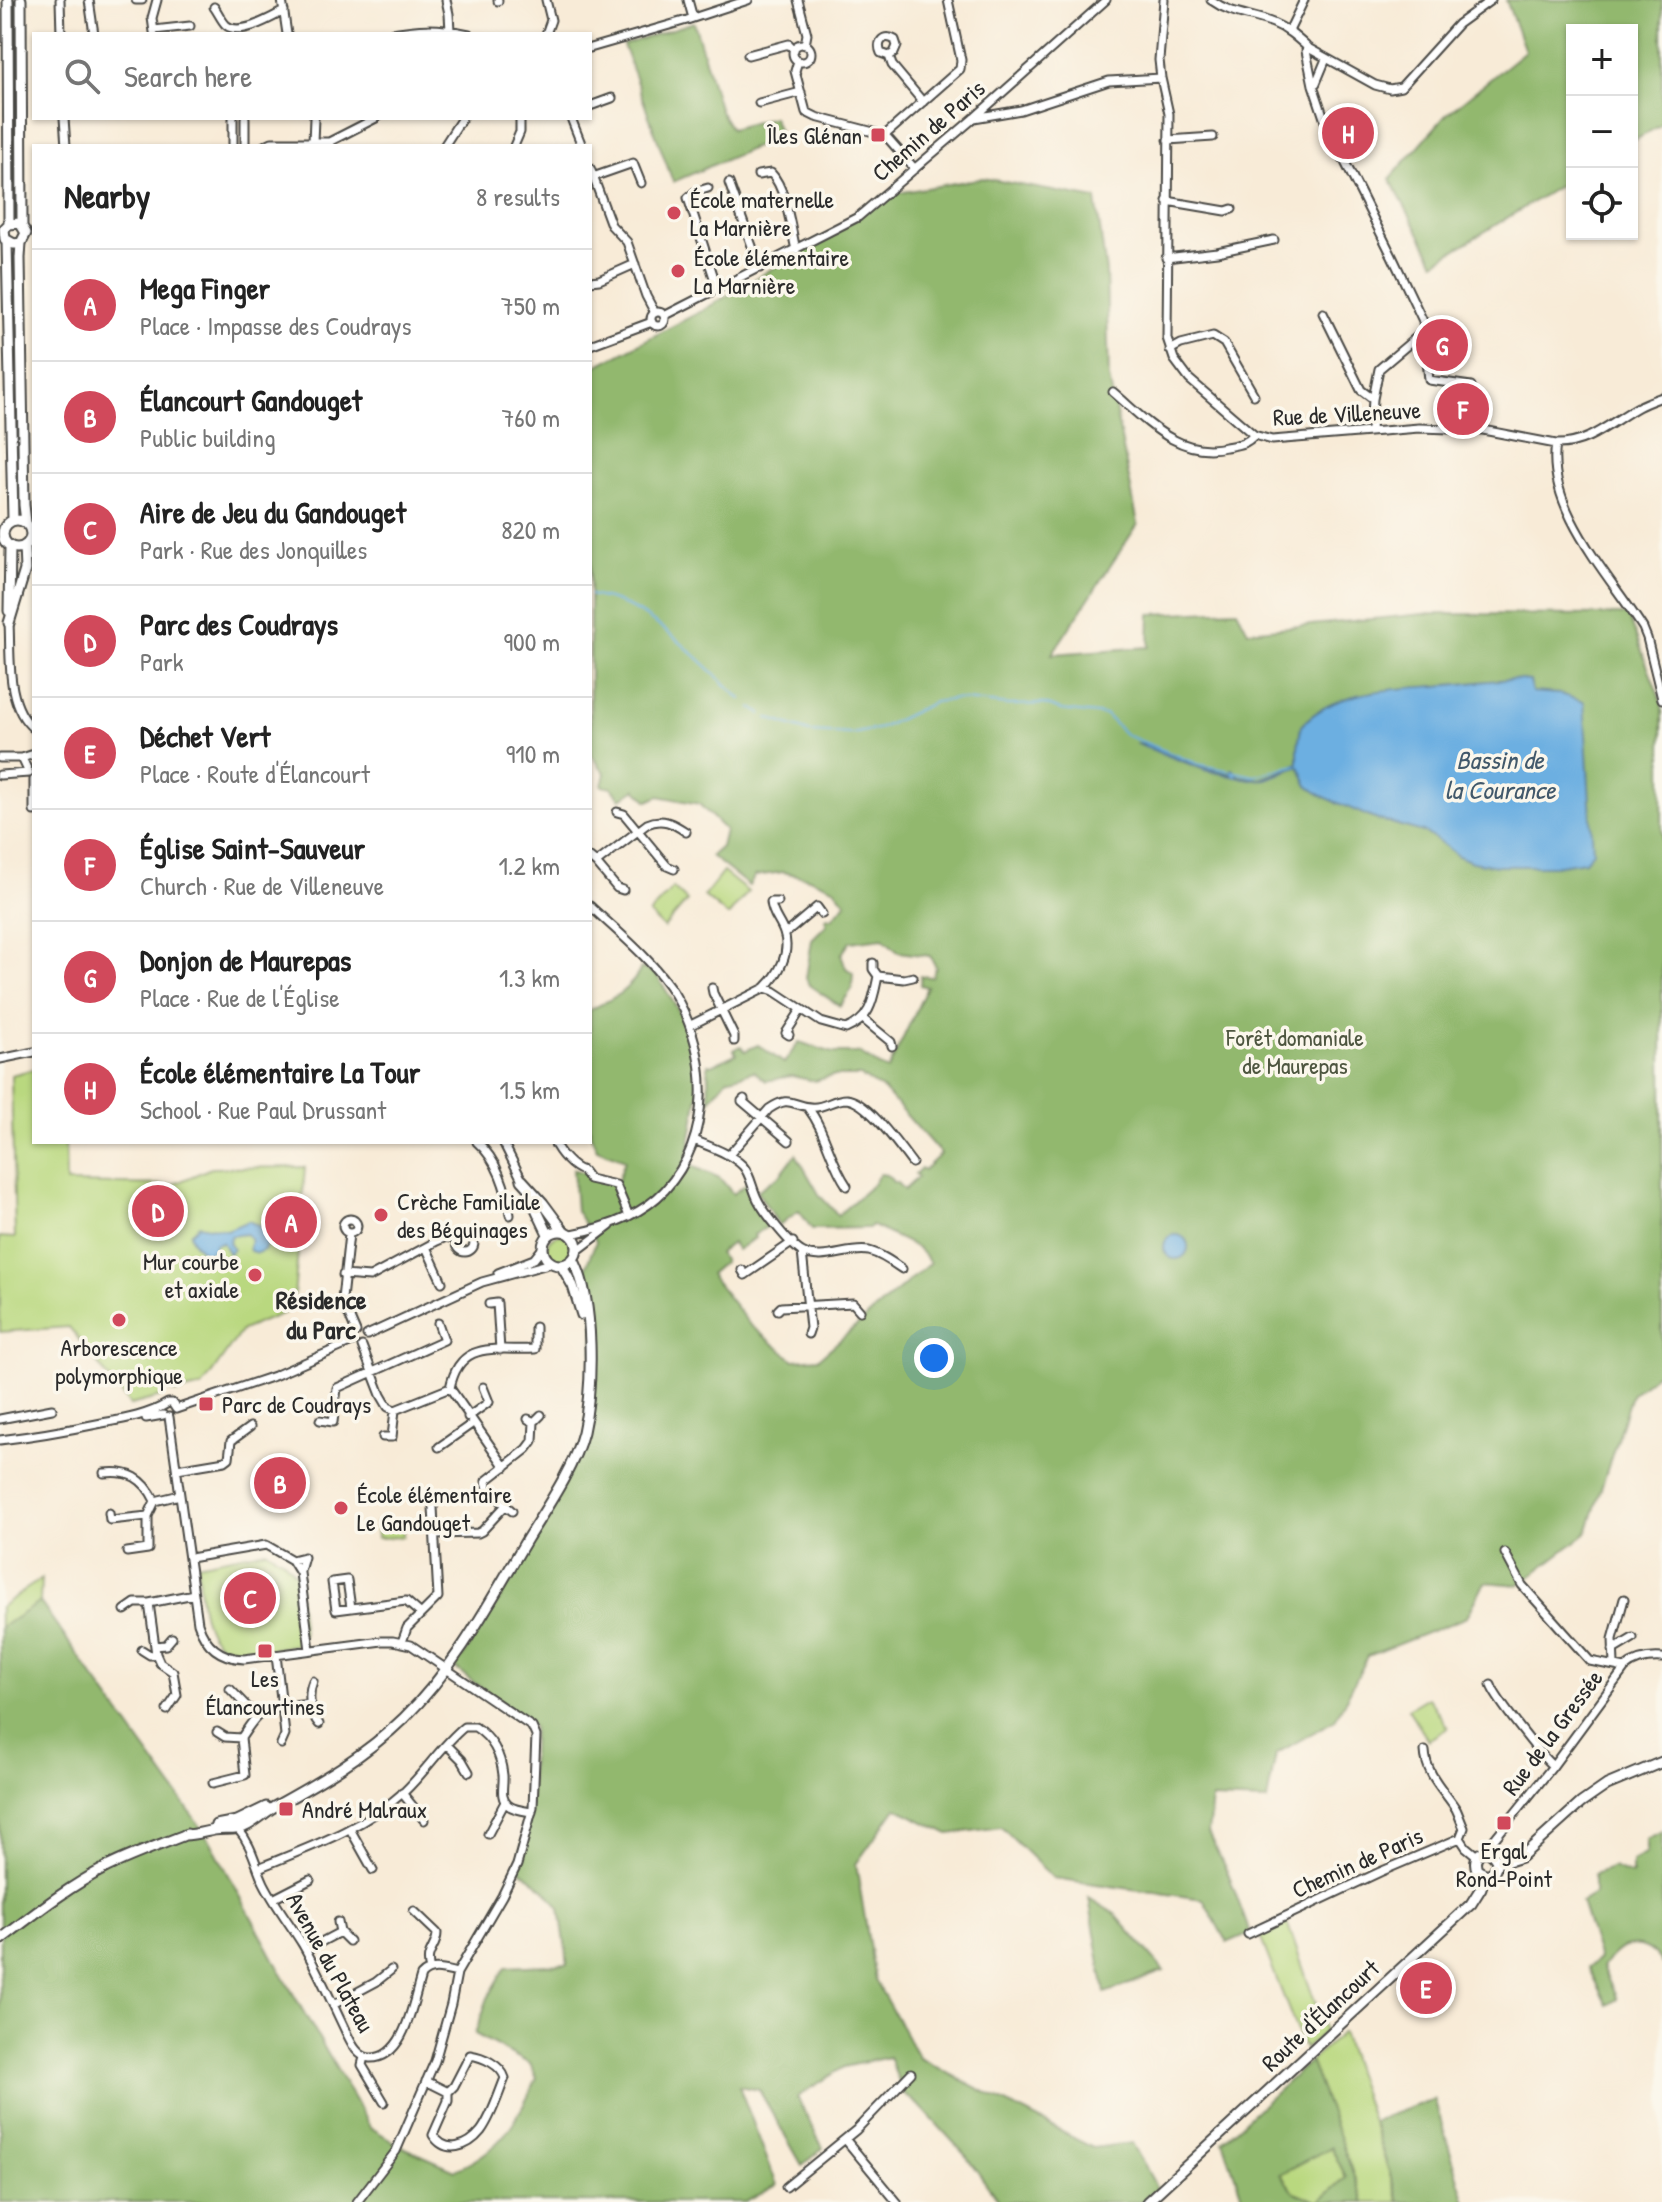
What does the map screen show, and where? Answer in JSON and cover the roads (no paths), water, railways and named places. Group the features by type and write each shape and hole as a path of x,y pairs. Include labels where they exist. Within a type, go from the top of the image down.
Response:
{"street":[{"path":"8,0 5,233 13,520 3,536 12,678 17,706 32,727"},
{"path":"21,0 26,233 24,505 26,522 32,533"},
{"path":"60,0 61,32"},
{"path":"89,0 94,32"},
{"path":"136,0 142,0"},
{"path":"157,0 152,18 154,32 190,26"},
{"path":"282,0 287,32"},
{"path":"446,0 450,30"},
{"path":"546,0 551,20 547,32"},
{"path":"688,0 693,18"},
{"path":"592,47 748,0"},
{"path":"798,0 807,34 805,45"},
{"path":"885,135 960,69 961,60 948,0"},
{"name":"Chemin de Paris","path":"664,316 858,217 1106,0"},
{"path":"1164,0 1159,60 1169,114 1167,338 1170,350 1213,336 1224,343 1254,395"},
{"path":"1211,0 1241,15 1273,23 1289,31 1308,49 1375,85 1390,89 1401,87 1458,24 1486,1"},
{"path":"1289,31 1304,0"},
{"path":"214,7 226,25 233,28 257,25 284,11"},
{"path":"397,32 418,28 460,32"},
{"path":"748,55 789,44 798,61 806,61 810,56 809,48 805,45 800,44 794,50"},
{"path":"1308,49 1313,85 1326,124 1423,321 1429,380 1471,386"},
{"path":"889,56 892,65 923,102"},
{"path":"1313,85 1326,59"},
{"path":"798,61 795,71 806,112 885,135 915,169"},
{"path":"974,118 1021,110 1109,81 1161,78"},
{"path":"759,103 801,92"},
{"path":"592,105 612,98"},
{"path":"64,120 66,144"},
{"path":"233,120 233,144"},
{"path":"245,120 245,144"},
{"path":"313,142 314,120"},
{"path":"268,144 329,144 372,120"},
{"path":"445,144 461,120"},
{"path":"515,144 520,132 520,120"},
{"path":"572,120 581,144"},
{"path":"1168,140 1213,137"},
{"path":"593,177 633,163 641,183"},
{"path":"758,175 771,173 776,179 796,250"},
{"path":"592,174 611,225 627,242 635,264 653,318 656,326 664,322 661,313 653,318 592,344"},
{"path":"729,183 760,268"},
{"path":"708,188 688,198 718,290"},
{"path":"592,197 599,192"},
{"path":"1167,201 1226,211 1232,209"},
{"path":"5,233 18,222 26,233"},
{"path":"5,233 14,244 26,233"},
{"path":"1166,258 1217,252 1274,240"},
{"path":"592,281 635,264"},
{"path":"1323,313 1361,390 1373,399"},
{"path":"1371,431 1379,369 1424,331"},
{"name":"Rue de Villeneuve","path":"1170,350 1189,379 1254,435 1272,440 1419,428 1477,429 1556,444 1572,443 1590,437 1639,406 1662,397"},
{"path":"1113,392 1164,436 1181,445 1220,449 1249,442 1254,435"},
{"path":"1556,444 1554,466 1573,524 1643,628 1662,699"},
{"path":"13,520 26,522"},
{"path":"3,536 18,548 32,536"},
{"path":"9,623 25,570 24,546"},
{"path":"0,758 32,755"},
{"path":"22,758 32,778"},
{"path":"0,775 32,778"},
{"path":"617,812 624,814 667,866 674,869"},
{"path":"623,890 617,888 593,860 655,820 676,825 686,832"},
{"path":"691,1025 765,988 775,978 786,946 785,934 771,911 771,902 778,902"},
{"path":"785,934 817,907 822,914"},
{"path":"590,1350 581,1307 567,1274 545,1257 543,1241 548,1234 629,1216 663,1192 678,1173 694,1140 702,1077 691,1025 673,993 656,970 592,908"},
{"path":"765,988 821,1022 846,1029 863,1019 873,1002 878,976 873,963"},
{"path":"878,976 913,977"},
{"path":"712,988 734,1041"},
{"path":"789,1035 786,1033 801,1010"},
{"path":"863,1019 892,1046"},
{"path":"0,1059 32,1052"},
{"path":"744,1099 742,1101 789,1141"},
{"path":"817,1119 825,1107 835,1100 860,1103 912,1163"},
{"path":"729,1155 769,1109 782,1102 798,1103 808,1108 817,1119 838,1174 847,1186"},
{"path":"808,1108 825,1107"},
{"path":"694,1140 740,1163 747,1171 767,1217 802,1252 810,1328 808,1334"},
{"path":"479,1144 495,1167 508,1195 510,1215"},
{"path":"504,1144 548,1234"},
{"path":"555,1144 589,1179 616,1185 629,1216"},
{"path":"0,1940 93,1874 149,1848 204,1828 242,1826 348,1764 381,1739 417,1705 460,1651 566,1474 583,1433 591,1335 575,1255 577,1242 522,1180"},
{"path":"482,1282 556,1264 575,1255 618,1220"},
{"path":"349,1234 342,1299 356,1332"},
{"path":"343,1275 370,1277 446,1237 457,1240"},
{"path":"742,1270 745,1275 793,1242"},
{"path":"426,1247 442,1282"},
{"path":"367,1335 536,1257 542,1249"},
{"path":"802,1252 827,1256 868,1251 902,1269"},
{"path":"489,1304 497,1303 500,1350"},
{"path":"778,1310 781,1307 853,1303 860,1311"},
{"path":"320,1420 333,1422 337,1388 371,1371 447,1343 438,1323"},
{"path":"505,1467 450,1388 458,1364 465,1357 480,1351 535,1349 535,1327"},
{"path":"356,1332 367,1335"},
{"path":"352,1342 356,1332"},
{"path":"352,1342 362,1346 367,1342 367,1335"},
{"path":"176,1409 274,1376 352,1342"},
{"path":"362,1346 388,1407 395,1410 450,1388"},
{"path":"439,1447 489,1402 483,1387"},
{"path":"176,1409 168,1403 165,1413 177,1469 200,1631 214,1649 234,1658 382,1641 402,1642 411,1645 532,1727 536,1736 532,1812 517,1865 457,1973 435,2061 396,2151 357,2202"},
{"path":"0,1419 52,1409"},
{"path":"0,1442 132,1417 165,1413 174,1415 176,1409"},
{"path":"383,1437 392,1437 395,1410"},
{"path":"485,1483 527,1449 533,1441 531,1421 541,1415"},
{"path":"177,1469 225,1461 229,1458 231,1441 250,1427"},
{"path":"104,1473 133,1475 147,1487 155,1501"},
{"path":"155,1501 180,1495"},
{"path":"127,1552 148,1549 148,1516 155,1501"},
{"path":"435,1534 482,1531 506,1506"},
{"path":"402,1642 407,1628 438,1597 433,1507"},
{"path":"109,1513 110,1520 148,1516"},
{"path":"190,1558 266,1545 292,1560 300,1573"},
{"path":"1505,1553 1522,1585 1590,1661 1625,1668"},
{"path":"292,1560 304,1557 300,1573 310,1650"},
{"path":"125,1610 135,1603 194,1594"},
{"path":"1614,1665 1613,1639 1624,1599"},
{"path":"351,1608 406,1601 421,1614"},
{"path":"149,1603 156,1650 160,1663 173,1672 177,1695 167,1710"},
{"path":"142,1650 150,1655 172,1638"},
{"path":"1613,1650 1633,1638"},
{"path":"276,1655 285,1735 281,1744"},
{"name":"Rue de la Gressée","path":"1489,1852 1492,1842 1625,1668 1632,1662 1662,1658"},
{"path":"313,1681 310,1689 312,1716 319,1724"},
{"path":"1491,1685 1493,1693 1544,1759 1553,1766"},
{"path":"230,1689 256,1716"},
{"path":"213,1783 245,1775 241,1738 264,1709 311,1704"},
{"path":"258,1868 350,1829 375,1815 423,1774 464,1727 475,1727 493,1745 500,1759 505,1802 512,1808 532,1812"},
{"path":"217,1732 225,1737 241,1738"},
{"path":"447,1745 469,1772"},
{"path":"1425,1751 1426,1762 1438,1786 1457,1811 1464,1828 1460,1838"},
{"path":"1497,1862 1521,1857 1581,1803 1607,1785 1662,1762"},
{"path":"402,1793 424,1820"},
{"path":"488,1834 505,1802"},
{"name":"Avenue du Plateau","path":"242,1826 273,1899 306,1950 351,2042 364,2057 382,2055 399,2041 406,2029 421,1976 430,1970 429,1954 437,1941 437,1933 414,1911"},
{"path":"350,1829 373,1870"},
{"name":"Chemin de Paris","path":"1248,1934 1460,1838 1477,1856"},
{"path":"1489,1852 1497,1862 1495,1870 1487,1875 1477,1870 1474,1864 1477,1856 1489,1852"},
{"name":"Route d'Élancourt","path":"1147,2202 1471,1904 1487,1875"},
{"path":"273,1899 310,1880"},
{"path":"338,1922 340,1932 349,1941"},
{"path":"306,1950 340,1932"},
{"path":"333,2005 376,1982 391,1970"},
{"path":"430,1970 457,1973"},
{"path":"470,2055 484,2059 504,2074 482,2130 456,2148 448,2148 433,2135 448,2101 448,2092 470,2055"},
{"path":"364,2057 362,2065 384,2102"},
{"path":"786,2187 845,2139 911,2073"},
{"path":"426,2081 448,2092"},
{"path":"845,2139 897,2202"}],"water":[{"name":"Bassin de la Courance","path":"1511,679 1530,681 1532,692 1560,694 1584,702 1593,852 1585,861 1554,866 1497,866 1472,862 1423,832 1372,818 1322,796 1308,786 1299,766 1267,779 1250,780 1205,770 1135,743 1146,744 1203,767 1232,774 1233,769 1239,776 1261,779 1298,763 1301,726 1314,714 1346,698 1382,690"},
{"path":"248,1221 261,1228 269,1239 264,1250 257,1253 250,1251 251,1239 246,1234 231,1236 229,1242 233,1249 229,1254 222,1242 215,1244 207,1254 196,1246 190,1233 199,1225 227,1230"},
{"path":"1176,1235 1185,1238 1188,1247 1185,1256 1176,1259 1167,1256 1164,1247 1167,1238"}],"waterway":[{"path":"592,595 620,603 654,622 685,646 741,699"},
{"path":"768,718 809,732 852,734 881,728 934,702 956,699 1008,705 1044,704 1061,710 1106,715 1126,735 1198,764 1254,776 1296,765"},
{"path":"752,708 761,714"}],"place":[{"name":"École élémentaire La Tour","path":"1348,133"},
{"name":"Îles Glénan","path":"878,135"},
{"name":"École maternelle La Marnière","path":"674,213"},
{"name":"École élémentaire La Marnière","path":"678,271"},
{"name":"Donjon de Maurepas","path":"1442,345"},
{"name":"Église Saint-Sauveur","path":"1463,409"},
{"name":"Parc des Coudrays","path":"158,1211"},
{"name":"Crèche Familiale des Béguinages","path":"381,1215"},
{"name":"Mega Finger","path":"291,1222"},
{"name":"Mur courbe et axiale","path":"255,1275"},
{"name":"Arborescence polymorphique","path":"119,1320"},
{"name":"Parc de Coudrays","path":"206,1404"},
{"name":"Élancourt Gandouget","path":"280,1483"},
{"name":"École élémentaire Le Gandouget","path":"341,1508"},
{"name":"Aire de Jeu du Gandouget","path":"250,1598"},
{"name":"Les Élancourtines","path":"265,1651"},
{"name":"André Malraux","path":"286,1809"},
{"name":"Ergal Rond-Point","path":"1504,1823"},
{"name":"Déchet Vert","path":"1426,1988"}],"district":[{"name":"Résidence du Parc","path":"321,1314"}],"park label":[{"name":"Forêt domaniale de Maurepas","path":"1295,1051"}]}
